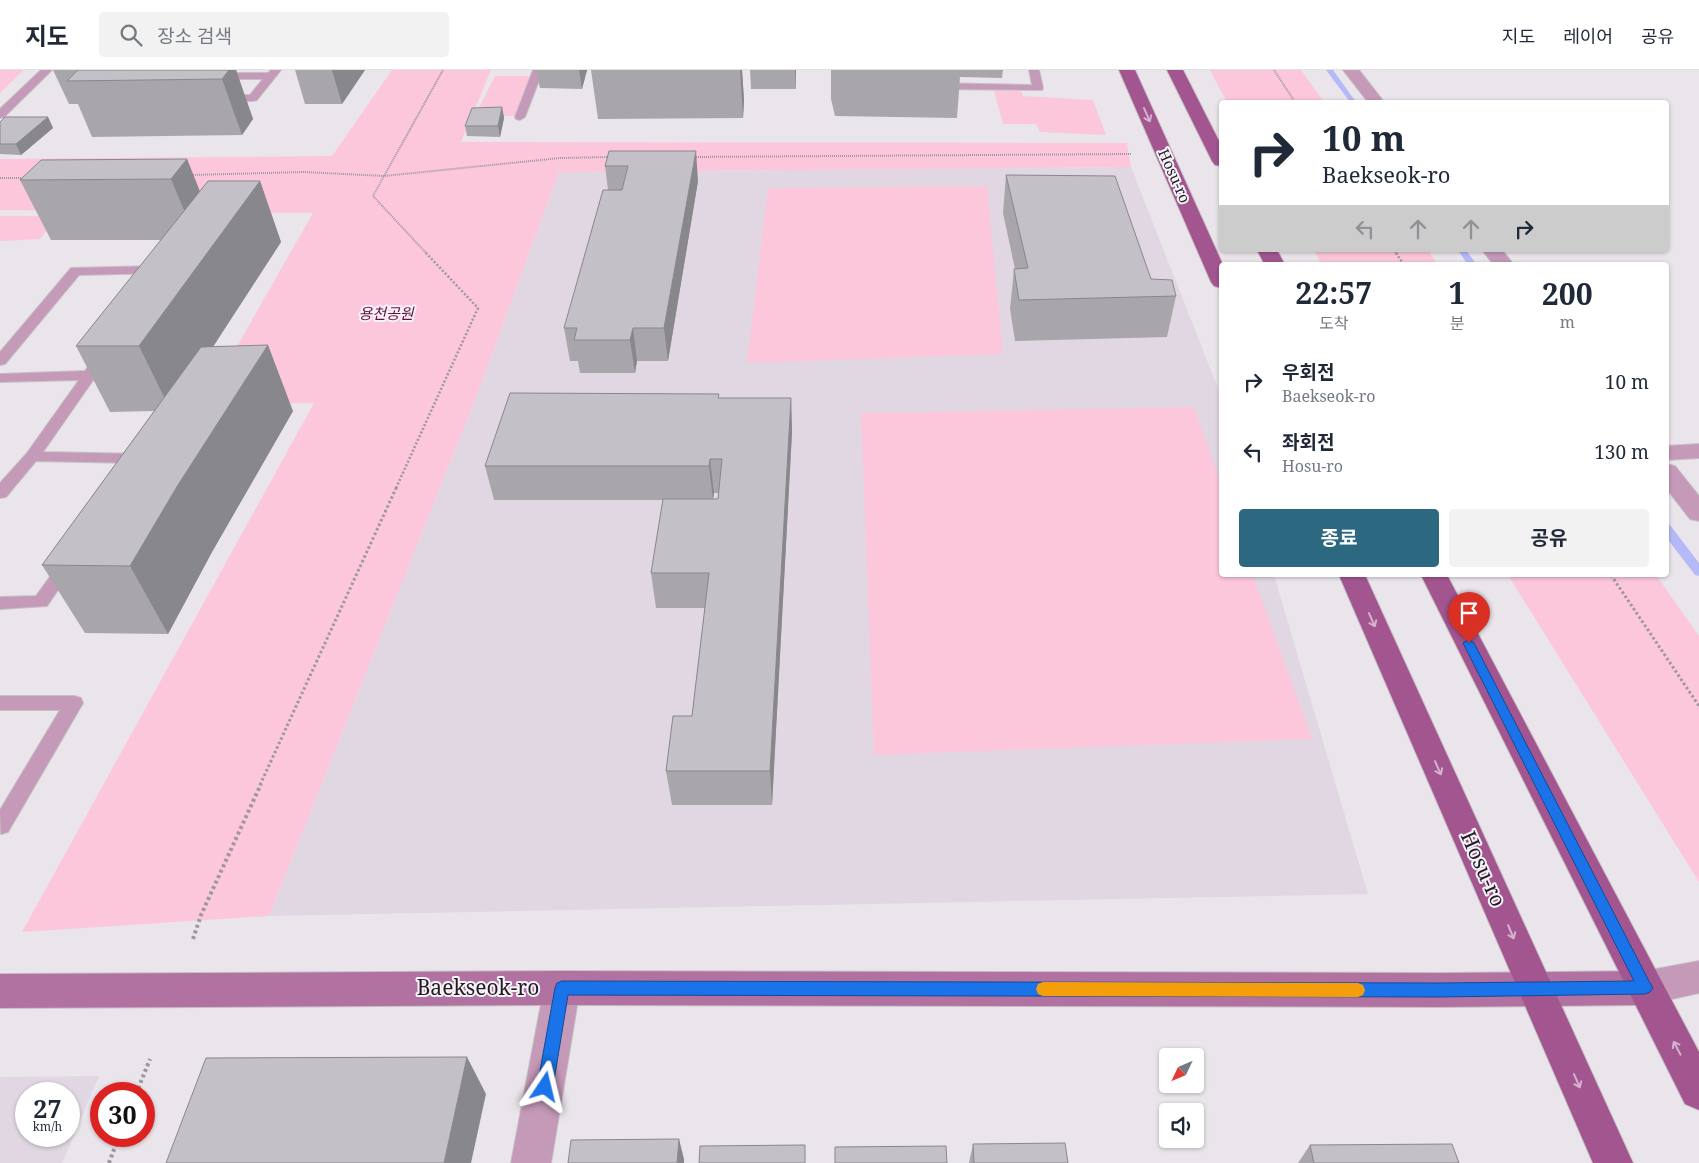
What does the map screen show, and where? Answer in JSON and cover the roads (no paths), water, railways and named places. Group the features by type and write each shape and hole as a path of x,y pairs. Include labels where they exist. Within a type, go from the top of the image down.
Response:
{"main road":[{"name":"Hosu-ro","path":"1127,70 1219,277"},
{"path":"1175,70 1219,157"},
{"name":"Hosu-ro","path":"1353,577 1613,1163"},
{"path":"1435,577 1699,1091"},
{"name":"Baekseok-ro","path":"0,991 562,988 1410,990 1645,988"}],"street":[{"path":"1351,70 1374,100"},
{"path":"1494,252 1502,262"},
{"path":"1669,453 1699,450"},
{"path":"1669,475 1699,513"},
{"path":"1645,988 1699,977"},
{"path":"532,1163 562,988"}],"lane":[{"path":"0,115 47,70"},
{"path":"520,117 538,70"},
{"path":"931,83 1038,88 1034,70"},
{"path":"203,76 274,73"},
{"path":"214,98 253,98 274,73"},
{"path":"0,361 75,271 168,270 157,285"},
{"path":"0,493 32,456 111,345"},
{"path":"0,378 88,376"},
{"path":"32,456 142,459 130,475"},
{"path":"0,603 41,602 75,554"},
{"path":"0,703 74,703 1,826"}],"waterway":[{"path":"1329,70 1352,100"},
{"path":"1463,252 1471,262"},
{"path":"1669,532 1699,572"}],"park label":[{"name":"용천공원","path":"386,314"}]}
